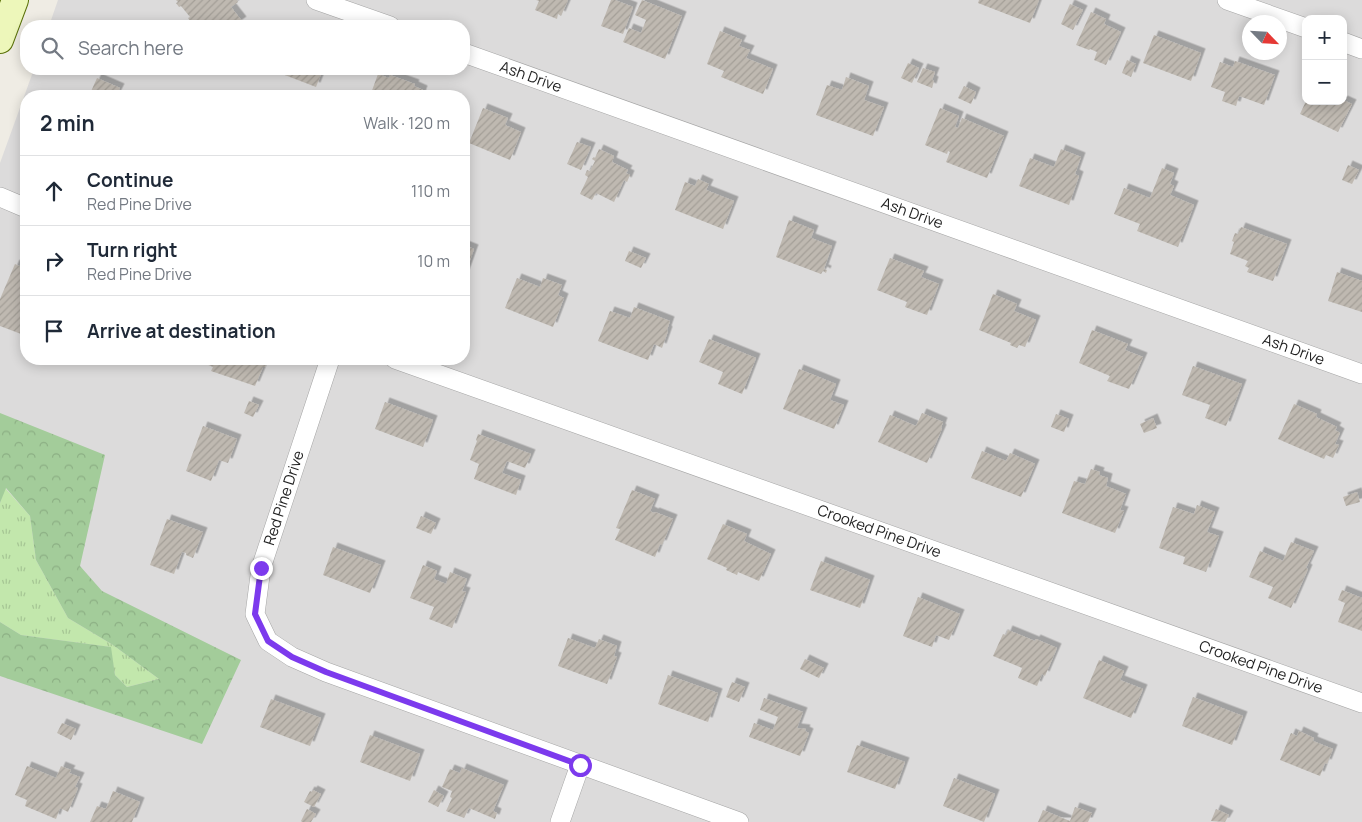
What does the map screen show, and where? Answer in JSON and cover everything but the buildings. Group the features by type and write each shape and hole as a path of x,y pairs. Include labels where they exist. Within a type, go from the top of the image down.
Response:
{"main road":[{"path":"0,40 14,0"}],"street":[{"path":"316,0 373,20"},
{"path":"1227,0 1302,27"},
{"path":"1347,43 1362,49"},
{"name":"Ash Drive","path":"470,55 1362,374"},
{"path":"0,197 20,205"},
{"name":"Red Pine Drive","path":"328,365 261,568 255,614 268,641 292,657 326,672 739,822"},
{"name":"Crooked Pine Drive","path":"412,365 1362,703"},
{"path":"560,822 580,765"}],"shaded area":[{"path":"58,0 1362,0 1362,822 0,822 0,163 20,108 20,365 470,365 470,90 26,90 32,75 470,75 470,20 51,20"}],"green space":[{"path":"0,413 105,455 80,566 102,591 241,660 202,744 0,676 0,622 21,635 111,647 115,675 127,687 159,679 113,645 68,618 36,560 30,516 6,488 0,503"},
{"path":"5,488 30,516 36,560 68,618 113,645 159,679 127,687 115,675 110,647 21,635 0,622 0,503"}],"route":[{"path":"261,568 255,614 268,641 292,657 326,672 580,765"}]}
